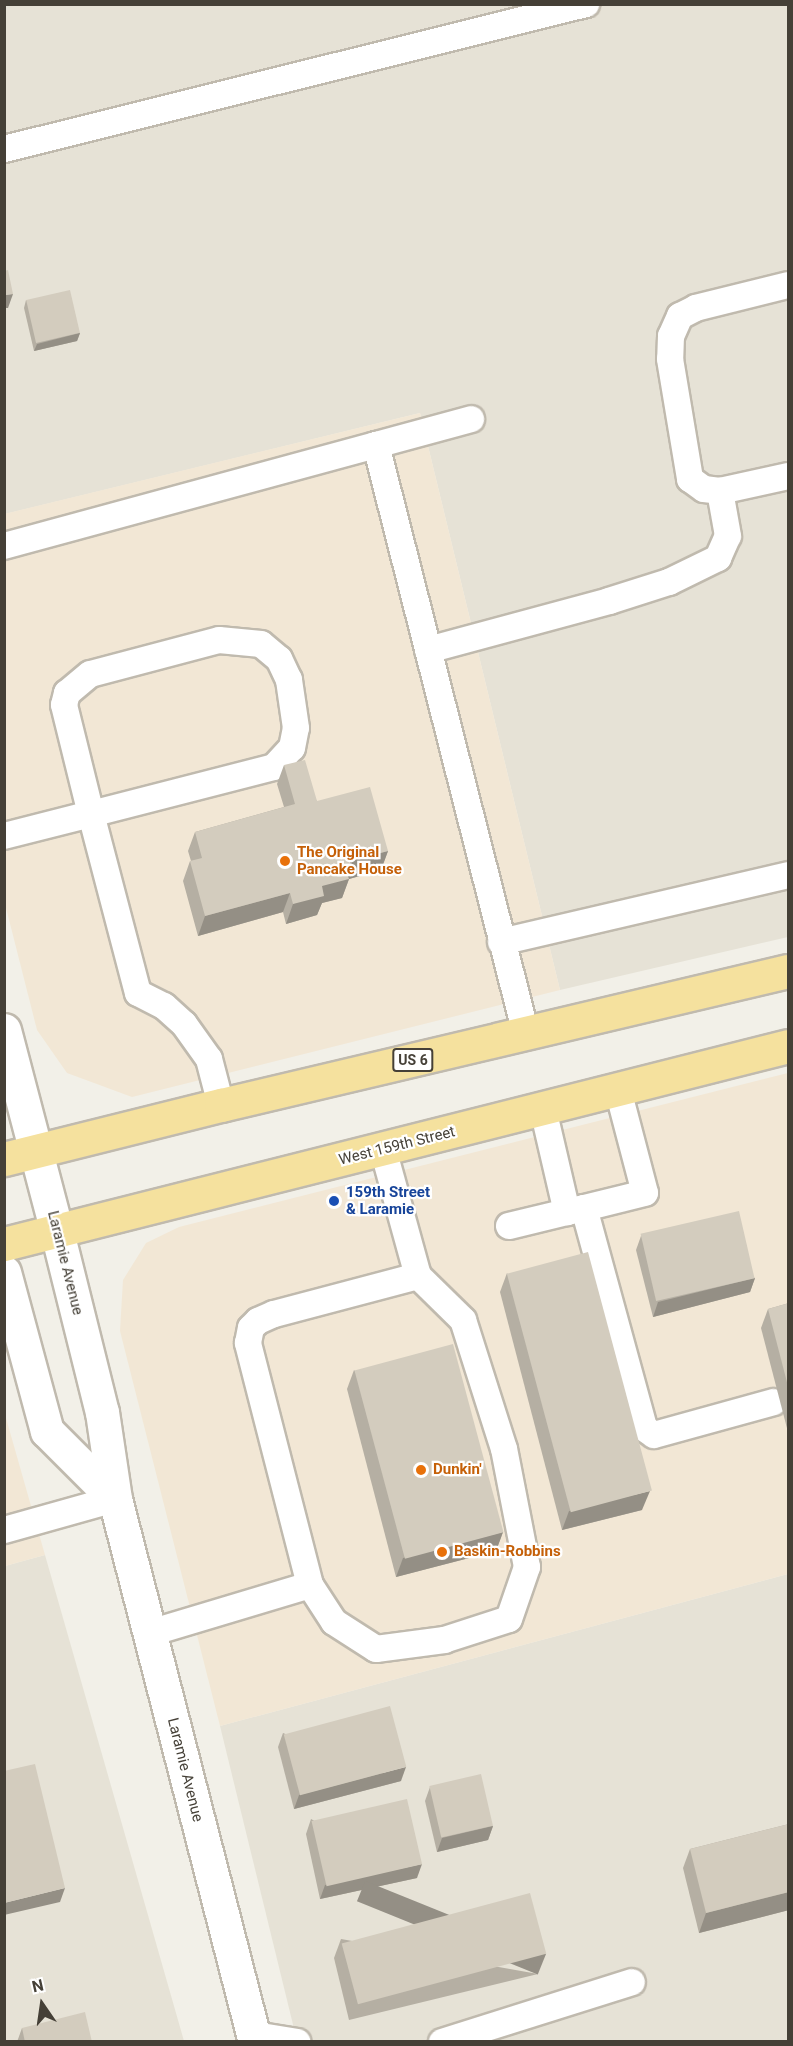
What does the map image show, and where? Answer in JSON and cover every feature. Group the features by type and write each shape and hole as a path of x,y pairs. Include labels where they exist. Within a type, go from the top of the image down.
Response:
{"main road":[{"name":"US 6","path":"4,1159 221,1105 789,971"},
{"name":"West 159th Street","path":"4,1244 789,1046"}],"street":[{"name":"Laramie Avenue","path":"4,1030 102,1412 116,1499 254,2038"},
{"path":"4,1272 47,1431 116,1499"}],"lane":[{"path":"4,149 586,4"},
{"path":"789,285 696,308 680,316 671,336 669,359 690,479 704,489 720,491 789,476"},
{"path":"4,546 471,419"},
{"path":"376,445 526,1034"},
{"path":"428,650 619,598 669,582 718,558 728,536 720,491"},
{"path":"4,836 92,814 274,767 292,748 296,728 289,680 279,659 261,644 219,640 90,674 67,693 64,705 92,814 138,993 164,1006 184,1024 209,1059 221,1105"},
{"path":"501,942 789,875"},
{"path":"509,1226 645,1193 618,1090"},
{"path":"543,1108 644,1428 654,1435 774,1402"},
{"path":"383,1149 418,1276 463,1320 504,1449 527,1567 509,1619 444,1640 376,1649 334,1622 310,1585 248,1343 251,1328 258,1321 274,1314 418,1276"},
{"path":"4,1530 116,1499"},
{"path":"150,1633 310,1585"},
{"path":"442,2042 632,1982"},
{"path":"254,2038 297,2042"}],"shaded area":[{"path":"4,5 788,5 788,937 560,990 420,413 5,514"},
{"path":"420,413 560,990 132,1097 67,1073 37,1030 5,904 4,514"},
{"path":"788,1073 788,1574 220,1726 120,1331 123,1280 146,1243 179,1227"},
{"path":"4,1411 45,1555 5,1566 4,1566"},
{"path":"45,1555 184,2041 5,2042 5,1566"},
{"path":"788,1574 788,2041 297,2041 220,1726"}],"building":[{"path":"8,270 13,294 4,295 4,271"},
{"path":"70,290 80,333 36,343 26,300"},
{"name":"The Original Pancake House","path":"305,760 317,801 370,787 388,851 350,861 351,869 346,870 349,879 322,886 324,896 293,904 290,893 205,916 190,861 202,858 195,832 295,804 284,765"},
{"path":"739,1211 755,1278 656,1301 641,1234"},
{"path":"588,1252 652,1491 571,1512 507,1274"},
{"path":"789,1303 789,1390 768,1309"},
{"name":"Dunkin'","path":"453,1344 503,1532 405,1559 354,1370"},
{"path":"390,1706 406,1767 300,1795 284,1734"},
{"path":"35,1764 65,1888 4,1903 4,1771"},
{"path":"481,1774 493,1826 441,1838 429,1786"},
{"path":"407,1799 422,1864 327,1886 312,1821"},
{"path":"789,1824 789,1892 706,1913 690,1849"},
{"path":"530,1893 546,1954 358,2004 342,1943"},
{"path":"85,2012 92,2042 25,2042 22,2028"}],"place":[{"name":"The Original Pancake House","path":"285,861"},
{"name":"159th Street & Laramie","path":"334,1201"},
{"name":"Dunkin'","path":"421,1470"},
{"name":"Baskin-Robbins","path":"442,1552"}]}
